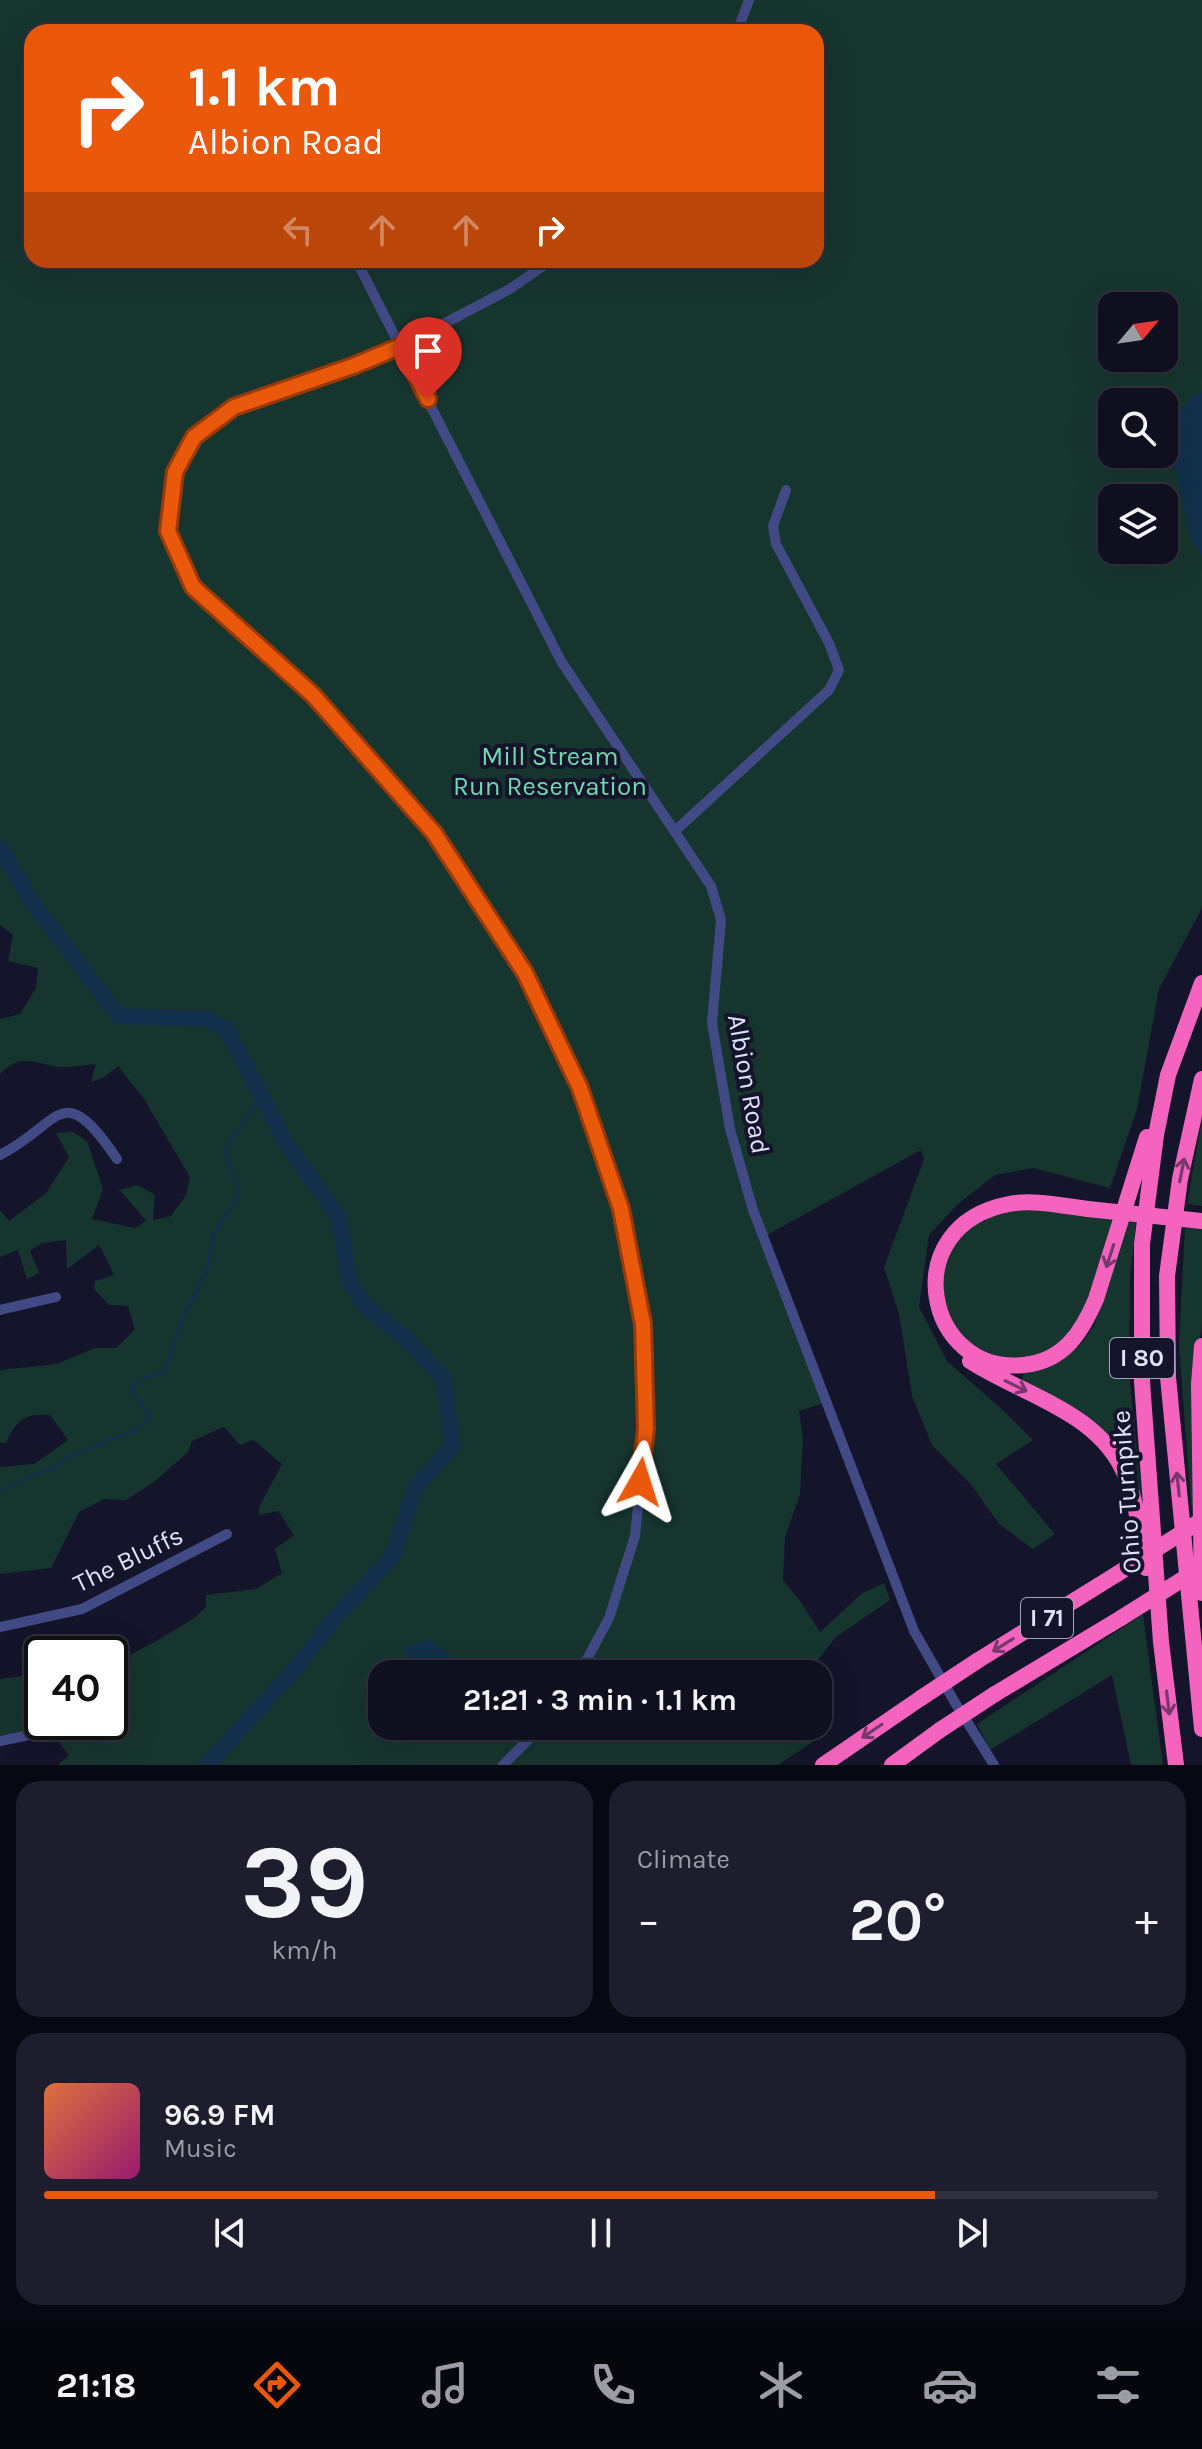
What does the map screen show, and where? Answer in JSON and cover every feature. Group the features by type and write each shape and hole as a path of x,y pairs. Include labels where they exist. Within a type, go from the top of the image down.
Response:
{"highway":[{"name":"Ohio Turnpike","path":"1176,1765 1161,1642 1142,1382 1140,1288 1147,1200 1168,1075 1202,983"},
{"path":"1168,1075 1158,1100 1096,1299 1074,1340 1063,1351 1041,1362 1011,1366 981,1359 966,1349 942,1318 935,1288 938,1262 955,1230 979,1213 1011,1204 1047,1204 1089,1206 1202,1214"},
{"name":"Ohio Turnpike","path":"1202,1079 1180,1179 1167,1291 1168,1377 1202,1729"},
{"path":"1161,1642 1132,1497 1114,1454 1090,1428 1069,1414 987,1372 955,1349 942,1336 929,1302 927,1284 932,1255 947,1228 963,1212 1005,1196 1046,1196 1089,1206 1202,1221"},
{"path":"1202,1346 1199,1384 1202,1593"},
{"name":"I 71","path":"823,1765 977,1661 1202,1520"},
{"name":"I 71","path":"892,1765 995,1694 1202,1567"}],"street":[{"path":"740,24 749,0"},
{"name":"Albion Road","path":"360,268 561,661 711,886 721,920 712,1023 730,1129 753,1210 914,1631 994,1765"},
{"path":"540,268 510,289 401,346 234,407 194,437 175,472 168,531 193,587 313,695 434,833 525,973 580,1088 624,1224 643,1324 646,1428 635,1536 609,1618 586,1660"},
{"path":"675,831 829,690 839,670 829,643 793,581 776,544 773,526 786,490"},
{"path":"0,1155 54,1116 68,1112 83,1117 93,1126 117,1159"},
{"path":"0,1310 56,1297"},
{"name":"The Bluffs","path":"0,1627 82,1609 227,1534"},
{"path":"0,1741 24,1736"},
{"path":"503,1765 528,1740"}],"green space":[{"name":"Mill Stream Run Reservation","path":"0,0 1202,0 1202,908 1159,989 1137,1109 1110,1188 1033,1168 995,1175 958,1204 929,1235 919,1307 947,1361 1033,1440 996,1464 1055,1534 1033,1549 999,1524 972,1486 932,1445 912,1396 899,1314 884,1267 924,1159 921,1150 765,1236 828,1402 799,1411 803,1438 800,1495 785,1537 783,1580 820,1632 861,1594 884,1583 890,1600 836,1637 818,1660 368,1660 368,1740 812,1740 811,1743 778,1765 58,1765 69,1755 57,1740 128,1740 128,1656 194,1618 206,1607 206,1595 256,1589 282,1573 275,1549 294,1535 278,1511 259,1515 259,1507 282,1464 253,1440 240,1445 224,1427 192,1441 188,1452 154,1482 126,1500 104,1499 79,1512 51,1568 0,1574 0,1467 34,1464 68,1440 50,1415 41,1415 22,1420 6,1443 0,1443 0,1370 57,1364 95,1348 116,1348 135,1330 128,1306 109,1305 94,1289 95,1281 114,1275 99,1245 67,1269 66,1240 42,1243 30,1251 39,1273 27,1279 18,1250 0,1257 0,1210 9,1221 46,1193 69,1157 56,1133 73,1132 87,1141 103,1189 92,1219 135,1228 146,1221 121,1191 117,1191 138,1185 155,1195 153,1220 171,1216 186,1195 190,1177 144,1099 118,1066 103,1078 91,1082 96,1064 62,1067 23,1061 0,1074 0,1019 20,1014 36,988 38,968 8,961 13,935 0,925"},
{"path":"1202,1118 1202,1206 1187,1204"},
{"path":"1007,1209 1034,1209 1113,1219 1081,1324 1052,1353 1007,1361 967,1343 944,1309 943,1263 964,1229"},
{"path":"1126,1221 1136,1222 1130,1278 1129,1372 1142,1502 1126,1465 1020,1383 1024,1373 1075,1349 1088,1335 1095,1323"},
{"path":"1185,1226 1202,1228 1202,1326 1194,1370 1197,1503 1191,1506 1179,1344"},
{"path":"1143,1614 1163,1765 1131,1765 1112,1675 990,1750 977,1724"},
{"name":"Mill Stream Run Reservation","path":"24,1676 24,1732 0,1736 0,1679"}],"water":[{"path":"1202,392 1202,555 1192,542 1175,468 1178,468 1178,413 1194,395"},
{"path":"431,1640 452,1660 408,1660 403,1647"}],"waterway":[{"path":"0,847 32,902 119,1016 206,1019 227,1029 285,1141 339,1218 349,1279 363,1304 407,1340 444,1379 453,1446 415,1488 393,1556 331,1622 297,1667 207,1765"},
{"path":"0,1491 29,1476 53,1469 68,1457 137,1429 150,1417 131,1389 143,1379 165,1371 180,1325 207,1270 213,1236 240,1192 225,1154 235,1133 262,1097"}],"route":[{"path":"428,399 401,346 234,407 194,437 175,472 168,531 193,587 313,695 434,833 525,973 580,1088 621,1209 643,1324 646,1428 640,1482"}]}
